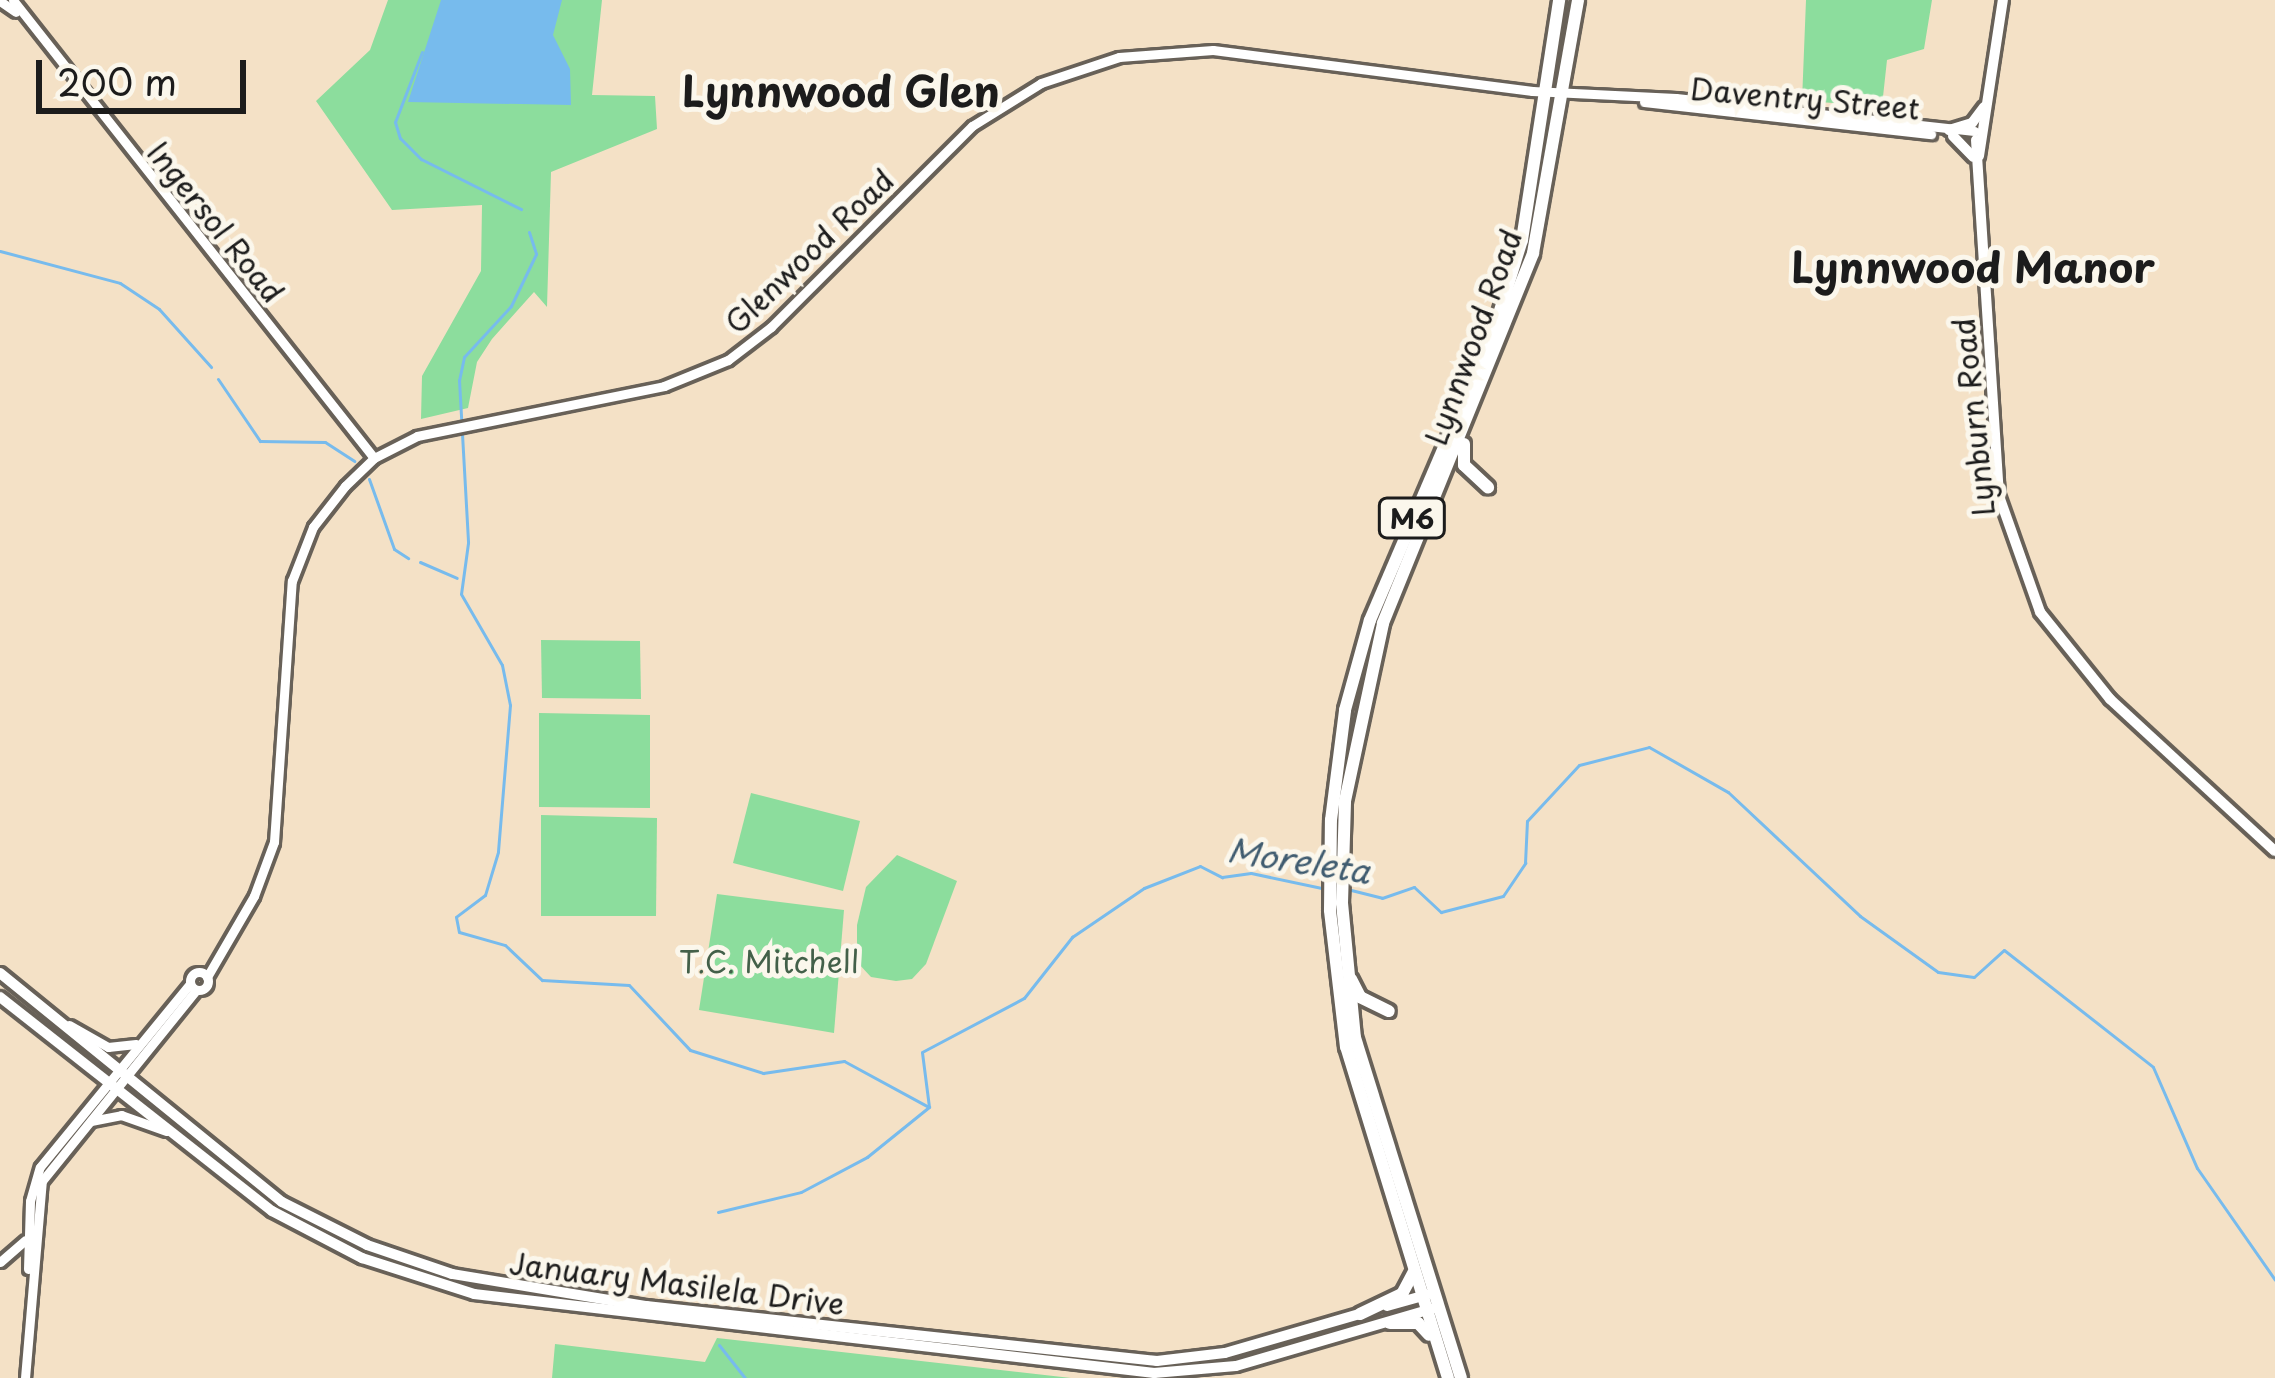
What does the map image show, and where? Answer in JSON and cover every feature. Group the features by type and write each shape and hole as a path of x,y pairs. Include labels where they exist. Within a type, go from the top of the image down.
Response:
{"main road":[{"name":"Lynnwood Road","path":"1461,1378 1414,1267 1346,1047 1336,847 1355,668 1508,291 1532,201 1562,0"},
{"name":"Lynnwood Road","path":"1336,847 1374,654 1533,253 1578,0"},
{"name":"Lynburn Road","path":"2003,0 1978,135 1977,165 2000,496 2040,612 2110,699 2275,851"},
{"path":"1977,165 1951,133 1972,123 1986,102"},
{"path":"1468,425 1465,464 1488,488"},
{"name":"Lynnwood Road","path":"1336,907 1360,1057 1431,1302 1446,1374"},
{"path":"1345,949 1356,991 1389,1011"},
{"name":"January Masilela Drive","path":"0,973 296,1211 398,1257 494,1284 1157,1360 1225,1353 1360,1314 1431,1302"},
{"name":"January Masilela Drive","path":"0,997 238,1188 324,1240 403,1273 511,1301 1154,1373 1236,1366 1390,1323 1431,1302"},
{"path":"1360,1314 1402,1294 1414,1267"},
{"path":"1390,1323 1422,1326 1446,1374"}],"street":[{"name":"Ingersol Road","path":"13,0 20,16"},
{"name":"Ingersol Road","path":"0,1 20,16 374,458"},
{"name":"Glenwood Road","path":"193,987 234,932 278,824 298,561 328,506 374,458 451,426 664,386 728,360 771,327 973,126 1081,66 1213,50 1565,93"},
{"name":"Daventry Street","path":"1565,93 1676,98 1978,135"},
{"path":"123,1070 138,1043 193,987"},
{"path":"31,1268 28,1236 37,1173 193,987"},
{"path":"59,1019 108,1047 138,1043"},
{"path":"25,1378 31,1268 43,1181 110,1085"},
{"path":"88,1122 122,1115 166,1131"},
{"path":"0,1264 28,1236"},
{"path":"0,1264 31,1268"}],"green space":[{"path":"388,0 602,0 592,95 655,96 657,129 551,172 547,307 534,292 492,339 477,362 468,408 421,419 422,376 481,271 482,205 392,210 316,101 370,50"},
{"path":"1806,0 1932,0 1924,49 1887,60 1882,106 1802,101"},
{"path":"541,640 640,641 641,699 542,698"},
{"path":"539,713 650,715 650,808 539,807"},
{"path":"751,793 860,821 843,891 733,863"},
{"path":"541,815 657,818 656,916 541,916"},
{"path":"897,855 957,881 926,964 912,979 896,981 871,977 857,962 857,925 866,887"},
{"name":"T.C. Mitchell","path":"717,894 844,910 834,1033 699,1010"},
{"path":"717,1338 1071,1378 552,1378 555,1344 705,1362"}],"water":[{"path":"441,0 562,0 553,35 570,69 571,105 408,102"}],"waterway":[{"path":"422,52 395,122 400,138 421,159 521,209"},
{"path":"529,232 536,254 511,306 464,357 459,380 468,543 461,594 502,665 510,705 498,852 485,895 456,917 459,932 505,945 542,980 629,985 690,1050 763,1073 844,1061 927,1106"},
{"path":"0,251 120,283 159,309 211,367"},
{"path":"218,379 260,441 325,442 354,461"},
{"path":"369,479 394,549 408,558"},
{"path":"420,562 457,578"},
{"name":"Moreleta","path":"1347,889 1382,898 1414,887 1441,912 1503,896 1525,863 1527,821 1579,765 1649,747 1728,792 1860,916 1938,972 1974,977 2004,950 2153,1067 2197,1168 2275,1280"},
{"name":"Moreleta","path":"718,1212 801,1192 867,1157 929,1107 922,1052 1024,998 1072,937 1144,888 1200,866 1222,877 1251,873 1326,889"},
{"name":"Moreleta","path":"719,1345 745,1378"}],"district":[{"name":"Lynnwood Glen","path":"841,90"},
{"name":"Lynnwood Manor","path":"1973,266"}]}
